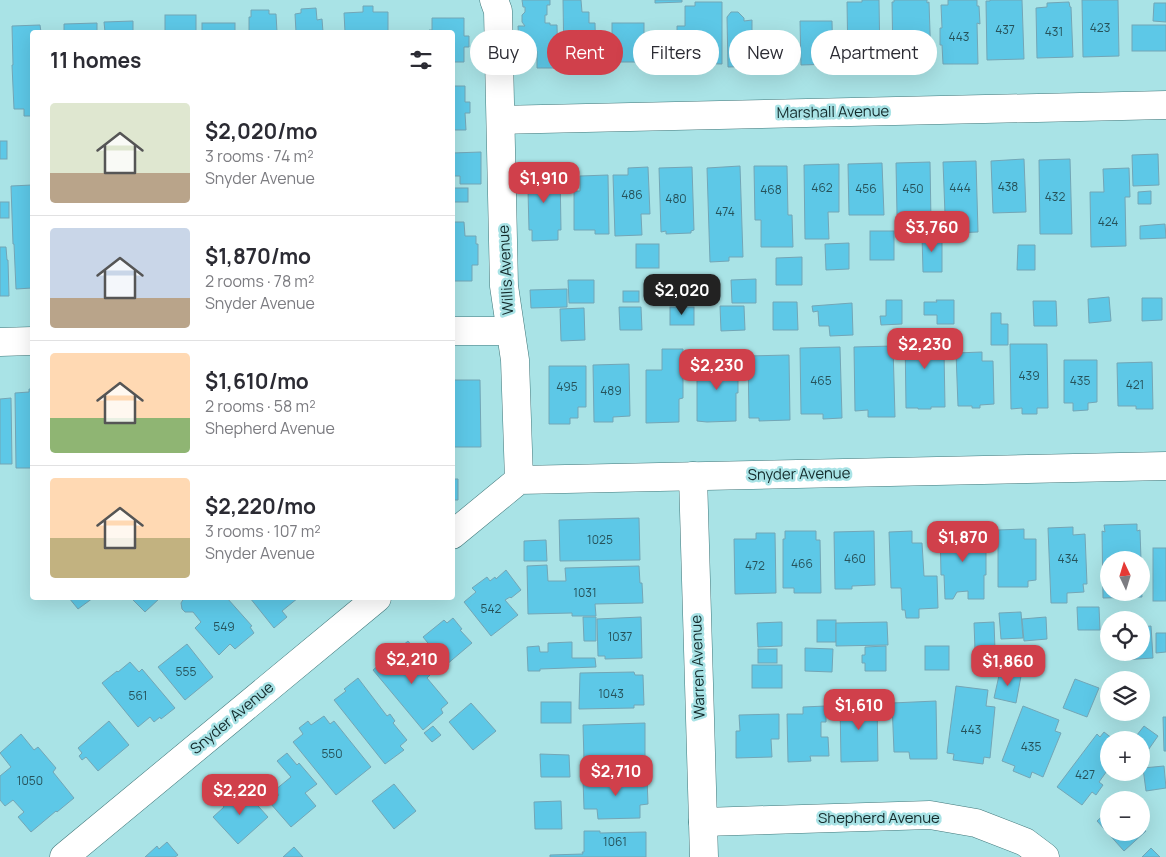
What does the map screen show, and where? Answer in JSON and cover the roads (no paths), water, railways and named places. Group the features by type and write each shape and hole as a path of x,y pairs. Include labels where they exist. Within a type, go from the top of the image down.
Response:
{"street":[{"name":"Willis Avenue","path":"494,0 498,11 504,286 515,360 519,480"},
{"name":"Marshall Avenue","path":"501,120 1166,105"},
{"path":"455,332 510,331"},
{"path":"0,342 30,342"},
{"name":"Snyder Avenue","path":"519,480 1166,466"},
{"name":"Warren Avenue","path":"693,476 704,857"},
{"path":"455,533 519,480"},
{"name":"Snyder Avenue","path":"64,857 375,600"},
{"name":"Shepherd Avenue","path":"703,822 930,815 976,822 1025,842 1045,857"}]}
